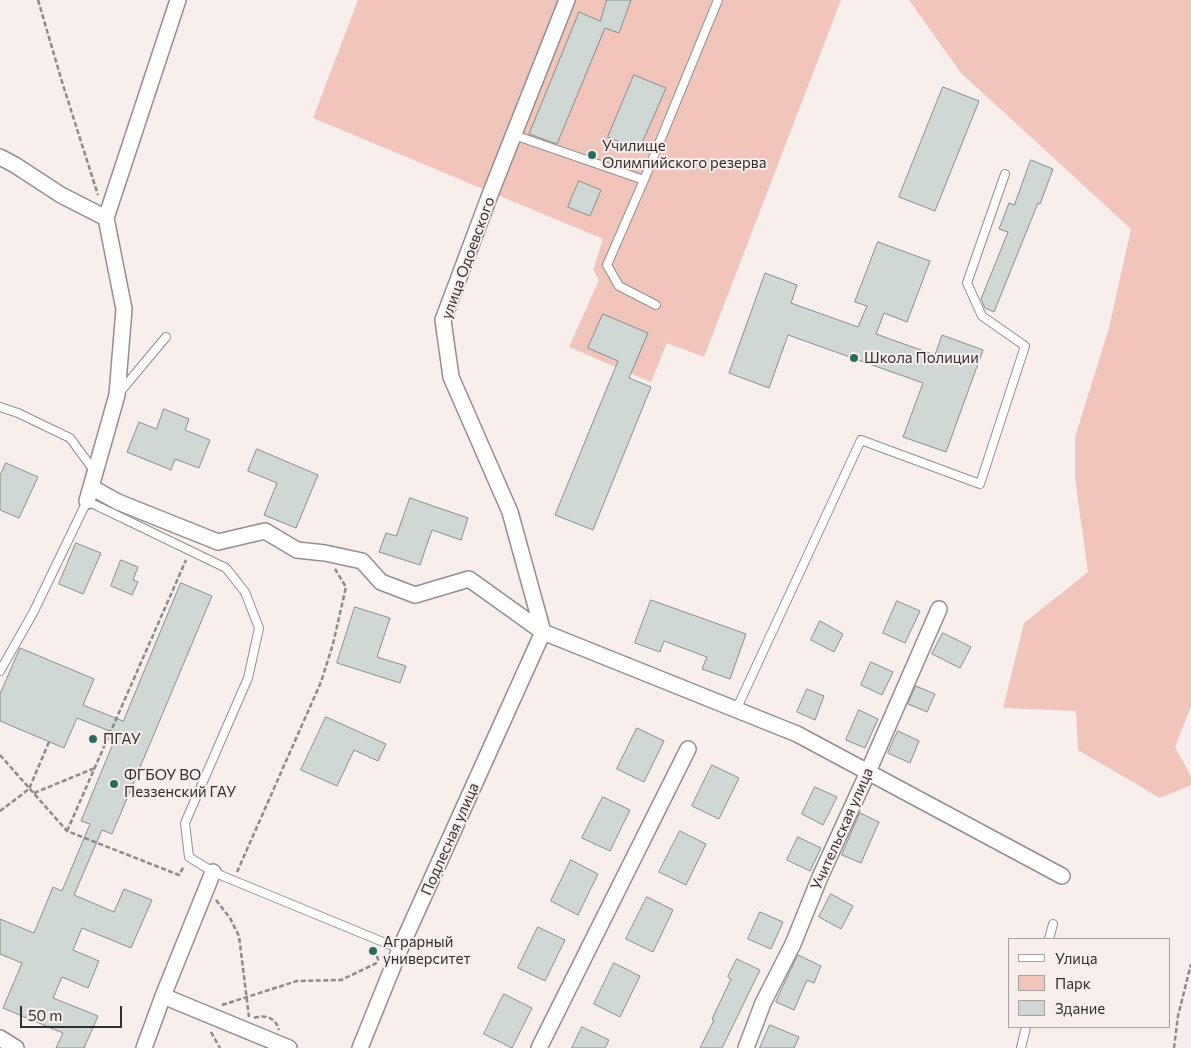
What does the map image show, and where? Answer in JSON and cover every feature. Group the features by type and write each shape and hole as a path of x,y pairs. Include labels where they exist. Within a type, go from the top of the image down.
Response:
{"street":[{"path":"178,0 106,218 124,309 117,395 89,494 118,502 218,542 265,531 297,550 325,553 362,561 381,582 415,595 469,579 543,632 797,734 1062,876"},
{"name":"улица Одоевского","path":"543,632 510,512 451,377 443,320 567,0"},
{"path":"0,157 61,195 106,218"},
{"name":"Учительская улица","path":"746,1048 763,1003 793,944 820,876 868,772 939,609"},
{"name":"Подлесная улица","path":"360,1048 400,949 543,632"},
{"path":"539,1048 688,749"},
{"path":"144,1048 163,996 214,872"},
{"path":"163,996 289,1048"},
{"path":"0,1038 16,1048"}],"lane":[{"path":"656,306 620,286 607,265 718,0"},
{"path":"514,135 644,180"},
{"path":"736,710 861,440 980,484 1025,346 982,316 967,283 1005,174"},
{"path":"117,395 166,337"},
{"path":"0,407 18,413 70,438 95,472"},
{"path":"0,671 33,613 89,494 226,568 245,592 259,628 248,678 186,823 189,857 214,872 400,949"},
{"path":"1049,938 1053,924"},
{"path":"1021,1048 1026,1028"}],"path":[{"path":"38,0 62,85 106,218"},
{"path":"68,831 190,550"},
{"path":"233,880 321,682 333,644 346,587 325,553"},
{"path":"0,811 30,788 49,742"},
{"path":"0,756 68,831 179,875 189,857"},
{"path":"34,793 96,768"},
{"path":"206,890 230,918 240,936 250,1022"},
{"path":"200,1012 297,981 341,980 379,962"},
{"path":"1174,1048 1178,1016 1191,964"}],"green space":[{"name":"Училище Олимпийского резерва","path":"358,0 841,0 704,357 667,343 651,382 569,347 599,280 593,270 603,239 313,118"},
{"path":"909,0 1191,0 1191,706 1175,747 1191,776 1191,785 1160,798 1078,750 1076,711 1003,708 1024,623 1088,572 1075,478 1075,437 1109,328 1131,229 961,73"}],"building":[{"path":"607,0 631,0 619,33 605,28 557,144 529,134 579,12 600,21"},
{"path":"634,75 666,88 639,150 608,137"},
{"path":"943,87 979,101 935,211 899,197"},
{"path":"1031,160 1053,169 994,312 985,308 981,299 1008,232 999,229 1009,203 1014,205"},
{"path":"579,181 601,190 590,216 568,207"},
{"path":"878,242 930,261 907,322 884,313 876,334 935,355 942,335 983,350 946,452 903,437 923,383 788,335 769,388 729,373 765,273 797,285 791,303 858,327 867,306 855,302"},
{"path":"603,314 648,333 629,378 651,387 593,530 555,515 618,361 588,348"},
{"path":"164,409 189,419 185,430 210,440 199,468 175,459 171,470 127,452 139,422 156,429"},
{"path":"257,449 318,475 296,528 264,515 277,483 248,471"},
{"path":"6,463 38,477 19,518 0,510 0,476"},
{"path":"410,498 468,518 461,540 432,530 420,565 379,552 386,533 396,536"},
{"path":"76,543 101,553 83,594 59,584"},
{"path":"121,560 138,567 133,580 138,582 132,595 111,586"},
{"name":"ФГБОУ ВО Пеззенский ГАУ","path":"181,583 212,596 112,834 102,830 74,895 114,912 124,889 152,900 131,948 82,928 73,950 99,961 88,988 62,977 53,998 98,1016 84,1048 56,1048 63,1033 3,1008 22,963 0,954 0,919 34,933 53,887 62,891 90,824 81,821 117,734 77,718 64,748 0,721 0,694 20,648 94,679 83,705 123,721"},
{"path":"651,600 746,634 730,679 702,669 707,657 664,641 660,652 635,643"},
{"path":"897,601 920,611 905,643 883,633"},
{"path":"355,607 390,618 377,657 406,666 400,683 337,663"},
{"path":"820,621 843,634 834,652 811,640"},
{"path":"943,633 971,647 960,668 932,654"},
{"path":"871,662 893,672 882,695 861,685"},
{"path":"916,686 935,694 927,712 908,704"},
{"path":"807,689 824,696 815,720 797,712"},
{"path":"859,710 878,719 865,748 846,740"},
{"path":"326,717 386,744 378,761 354,750 337,786 301,770"},
{"path":"637,728 664,741 644,782 617,769"},
{"path":"898,731 919,741 910,763 888,753"},
{"path":"712,765 739,778 719,819 692,806"},
{"path":"815,787 837,797 823,825 802,814"},
{"path":"603,797 630,810 610,851 582,838"},
{"path":"860,813 879,822 861,863 842,855"},
{"path":"680,831 706,844 686,885 659,872"},
{"path":"798,837 821,848 810,871 787,860"},
{"path":"571,860 598,874 578,915 551,901"},
{"path":"831,894 853,906 841,929 819,917"},
{"path":"647,897 673,910 653,952 626,939"},
{"path":"760,912 783,922 771,949 748,939"},
{"path":"538,927 565,940 545,981 518,968"},
{"path":"798,955 821,966 814,983 807,980 794,1010 776,1002"},
{"path":"737,959 760,970 722,1048 700,1048 714,1020 712,1019 731,979 728,977"},
{"path":"614,963 640,976 620,1017 594,1004"},
{"path":"504,994 532,1008 512,1048 484,1034"},
{"path":"770,1025 799,1037 794,1048 760,1048"},
{"path":"582,1027 609,1040 605,1048 572,1048"}],"place":[{"name":"Училище Олимпийского резерва","path":"592,155"},
{"name":"Школа Полиции","path":"854,358"},
{"name":"ПГАУ","path":"93,739"},
{"name":"ФГБОУ ВО Пеззенский ГАУ","path":"114,784"},
{"name":"Аграрный университет","path":"373,951"}]}
